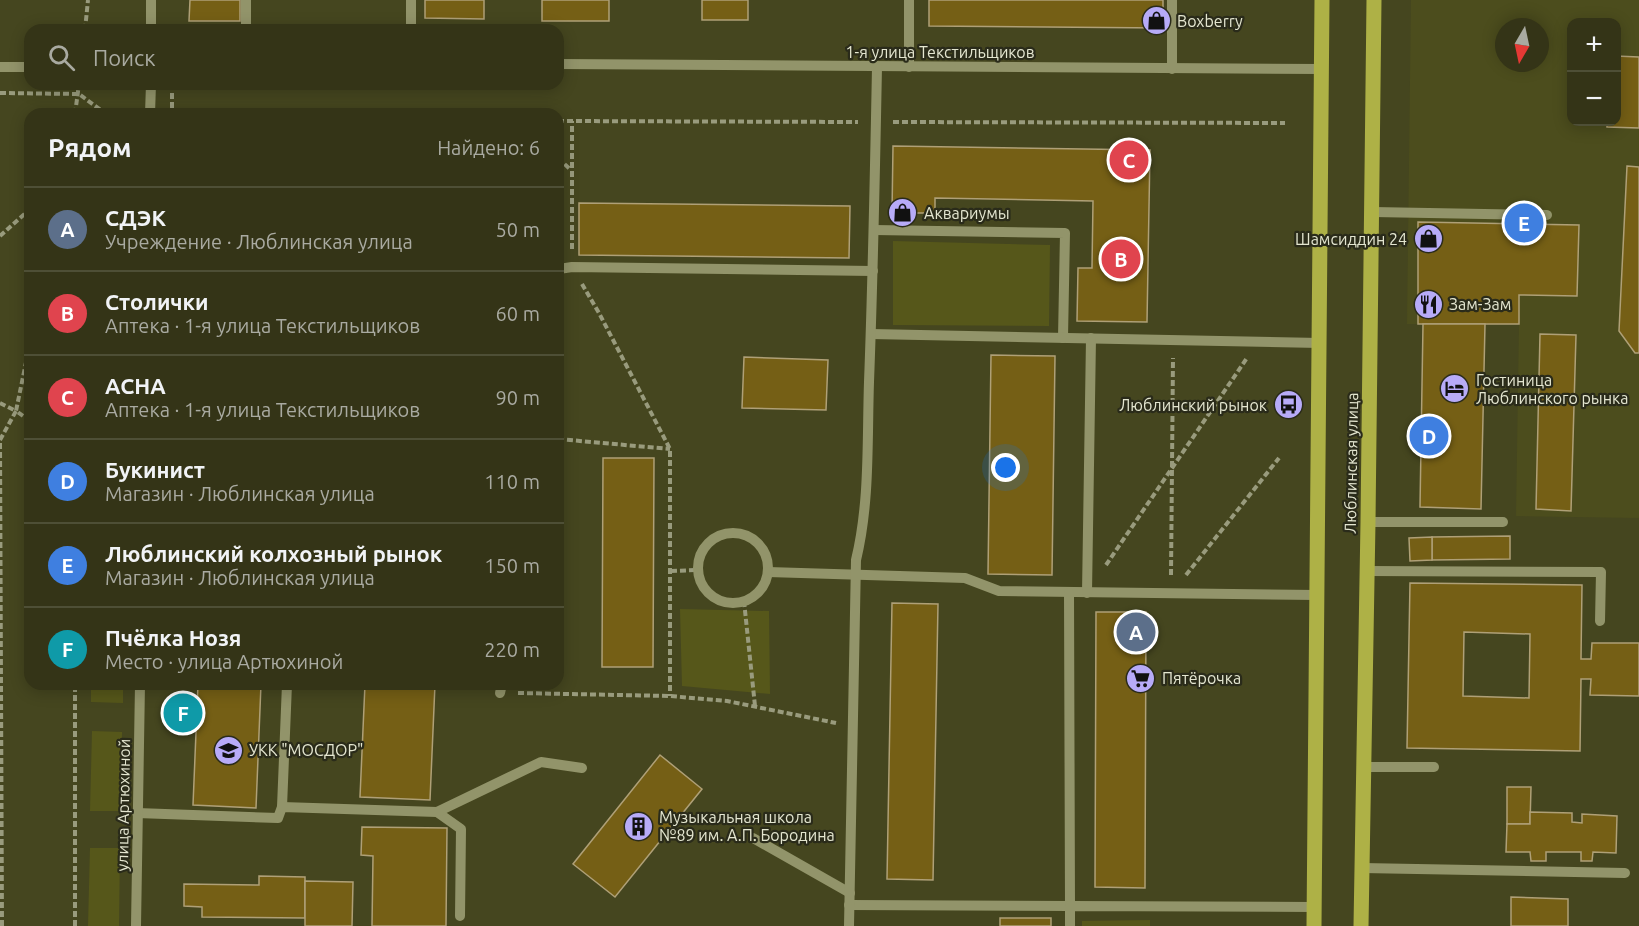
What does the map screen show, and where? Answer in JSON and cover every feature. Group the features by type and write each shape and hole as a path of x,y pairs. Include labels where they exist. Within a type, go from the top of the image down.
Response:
{"main road":[{"name":"Люблинская улица","path":"1314,926 1322,0"},
{"name":"Люблинская улица","path":"1361,926 1373,212 1374,0"}],"street":[{"path":"151,0 151,24"},
{"path":"246,0 246,24"},
{"path":"411,0 411,24"},
{"path":"909,0 909,67"},
{"path":"1172,0 1172,69"},
{"name":"1-я улица Текстильщиков","path":"564,64 1321,69"},
{"path":"0,67 24,67"},
{"path":"849,926 856,560 863,531 873,271 877,67"},
{"path":"150,108 151,90"},
{"path":"1373,212 1547,215"},
{"path":"874,230 1065,233 1063,338"},
{"path":"564,268 873,271"},
{"path":"871,334 1320,343"},
{"path":"1087,593 1091,338"},
{"path":"1368,522 1503,522"},
{"path":"726,532 737,532 757,542 768,561 768,572 760,590 753,597 734,603 714,598 701,583 698,570 700,552 716,536 726,532"},
{"path":"1367,571 1601,572 1600,621"},
{"path":"768,572 965,578 999,591 1317,595"},
{"path":"1069,593 1070,926"},
{"name":"улица Артюхиной","path":"136,926 140,690"},
{"path":"137,813 278,818 282,807 287,690"},
{"path":"282,807 437,812 541,762 582,768"},
{"path":"1364,767 1434,767"},
{"path":"437,812 461,829 460,916"},
{"path":"753,838 850,899 1070,906 1314,907"},
{"path":"1362,868 1625,873"}],"path":[{"path":"86,24 88,0"},
{"path":"76,108 79,90"},
{"path":"172,90 172,108"},
{"path":"0,93 79,94 98,108"},
{"path":"564,121 1285,123"},
{"path":"572,121 572,267 599,313 670,449 670,696"},
{"path":"564,164 572,171"},
{"path":"0,236 24,214"},
{"path":"1171,594 1173,340"},
{"path":"1087,593 1258,341"},
{"path":"2,926 0,440 16,411 24,372"},
{"path":"0,403 24,417"},
{"path":"564,440 670,449"},
{"path":"1171,594 1279,458"},
{"path":"671,571 698,570"},
{"path":"744,601 755,706"},
{"path":"75,690 75,926"},
{"path":"543,690 727,701 853,727"}],"shaded area":[{"path":"1411,0 1639,0 1639,518 1516,516 1519,324 1407,324"},
{"path":"893,241 1050,245 1049,326 893,325"},
{"path":"680,609 769,611 770,694 682,686"},
{"path":"91,690 123,690 123,703 91,702"},
{"path":"92,731 122,732 121,811 90,811"},
{"path":"90,848 120,848 119,926 88,926"},
{"path":"1150,920 1150,926 1082,926 1082,921"}],"building":[{"path":"190,0 240,0 240,21 189,21"},
{"path":"425,0 484,0 484,19 425,18"},
{"path":"542,0 609,0 609,21 542,21"},
{"path":"702,0 748,0 748,20 702,20"},
{"path":"929,0 1163,0 1163,28 929,26"},
{"path":"1621,56 1639,57 1639,128 1607,127 1621,126"},
{"path":"893,146 1150,150 1147,322 1077,321 1078,268 1092,268 1093,201 935,198 935,213 892,213"},
{"path":"1627,166 1639,167 1639,353 1635,353 1619,331"},
{"path":"579,203 850,206 849,258 579,255"},
{"path":"1418,222 1579,225 1577,296 1519,295 1519,324 1418,324"},
{"path":"1423,324 1485,324 1481,509 1420,507"},
{"path":"1540,334 1576,335 1571,511 1536,509"},
{"path":"991,355 1055,356 1052,575 988,574"},
{"path":"744,357 828,360 826,410 742,408"},
{"path":"603,458 654,458 653,667 602,667"},
{"path":"1510,536 1510,559 1432,560 1432,537"},
{"path":"1432,537 1432,560 1410,561 1409,538"},
{"path":"1410,583 1582,585 1581,659 1591,659 1592,643 1639,643 1639,696 1590,695 1591,679 1581,679 1580,751 1407,748","holes":["1464,632 1530,634 1529,698 1463,696"]},
{"path":"892,603 938,604 933,880 887,879"},
{"path":"1096,612 1146,612 1145,888 1095,887"},
{"path":"198,690 261,690 256,808 193,805"},
{"path":"365,690 435,690 430,800 360,797"},
{"name":"Музыкальная школа №89 им. А.П. Бородина","path":"660,755 702,789 615,897 573,864"},
{"path":"1507,787 1531,787 1530,824 1507,824"},
{"path":"1530,812 1572,813 1572,822 1582,823 1582,814 1617,816 1616,853 1593,852 1592,861 1581,861 1581,852 1546,852 1546,861 1531,861 1530,852 1506,852 1507,824 1530,824"},
{"path":"362,827 447,828 446,926 372,926 373,856 361,855"},
{"path":"259,876 305,877 305,918 202,917 202,907 184,906 184,884 259,885"},
{"path":"305,881 353,882 352,926 305,926"},
{"path":"1511,897 1568,899 1568,926 1511,926"},
{"path":"1000,918 1051,918 1051,926 1000,926"}],"place":[{"name":"Boxberry","path":"1156,21"},
{"name":"АСНА","path":"1129,160"},
{"name":"Аквариумы","path":"903,213"},
{"name":"Люблинский колхозный рынок","path":"1524,223"},
{"name":"Шамсиддин 24","path":"1428,239"},
{"name":"Столички","path":"1121,259"},
{"name":"Зам-Зам","path":"1428,304"},
{"name":"Гостиница Люблинского рынка","path":"1455,389"},
{"name":"Люблинский рынок","path":"1288,405"},
{"name":"Букинист","path":"1429,436"},
{"name":"СДЭК","path":"1136,632"},
{"name":"Пятёрочка","path":"1141,678"},
{"name":"Пчёлка Нозя","path":"183,713"},
{"name":"УКК \"МОСДОР\"","path":"228,750"},
{"name":"Музыкальная школа №89 им. А.П. Бородина","path":"638,826"}]}
